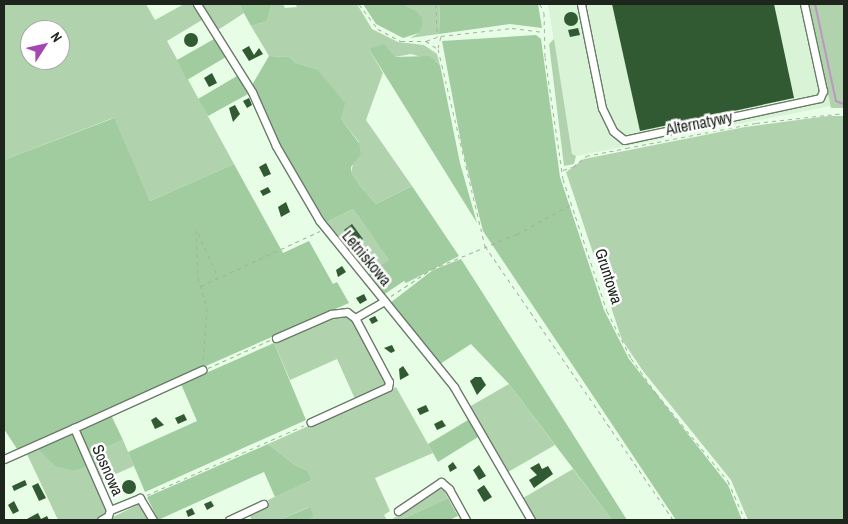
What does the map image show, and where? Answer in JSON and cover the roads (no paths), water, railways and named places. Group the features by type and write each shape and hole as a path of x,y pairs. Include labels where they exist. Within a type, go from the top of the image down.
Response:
{"street":[{"name":"Letniskowa","path":"197,4 252,92 276,146 325,229 454,387 531,520"},
{"path":"581,4 602,108 613,131 624,140 820,98 823,91 804,4"},
{"path":"355,318 384,300"},
{"path":"276,338 340,311 355,318 389,386 311,422"},
{"path":"4,459 202,370"},
{"name":"Sosnowa","path":"74,428 110,510 140,498 153,520"},
{"path":"398,511 441,482 449,489 464,517"},
{"path":"228,520 263,504"},
{"path":"101,520 110,514 110,510"}],"waterway":[{"path":"815,4 836,101 844,104"}]}
